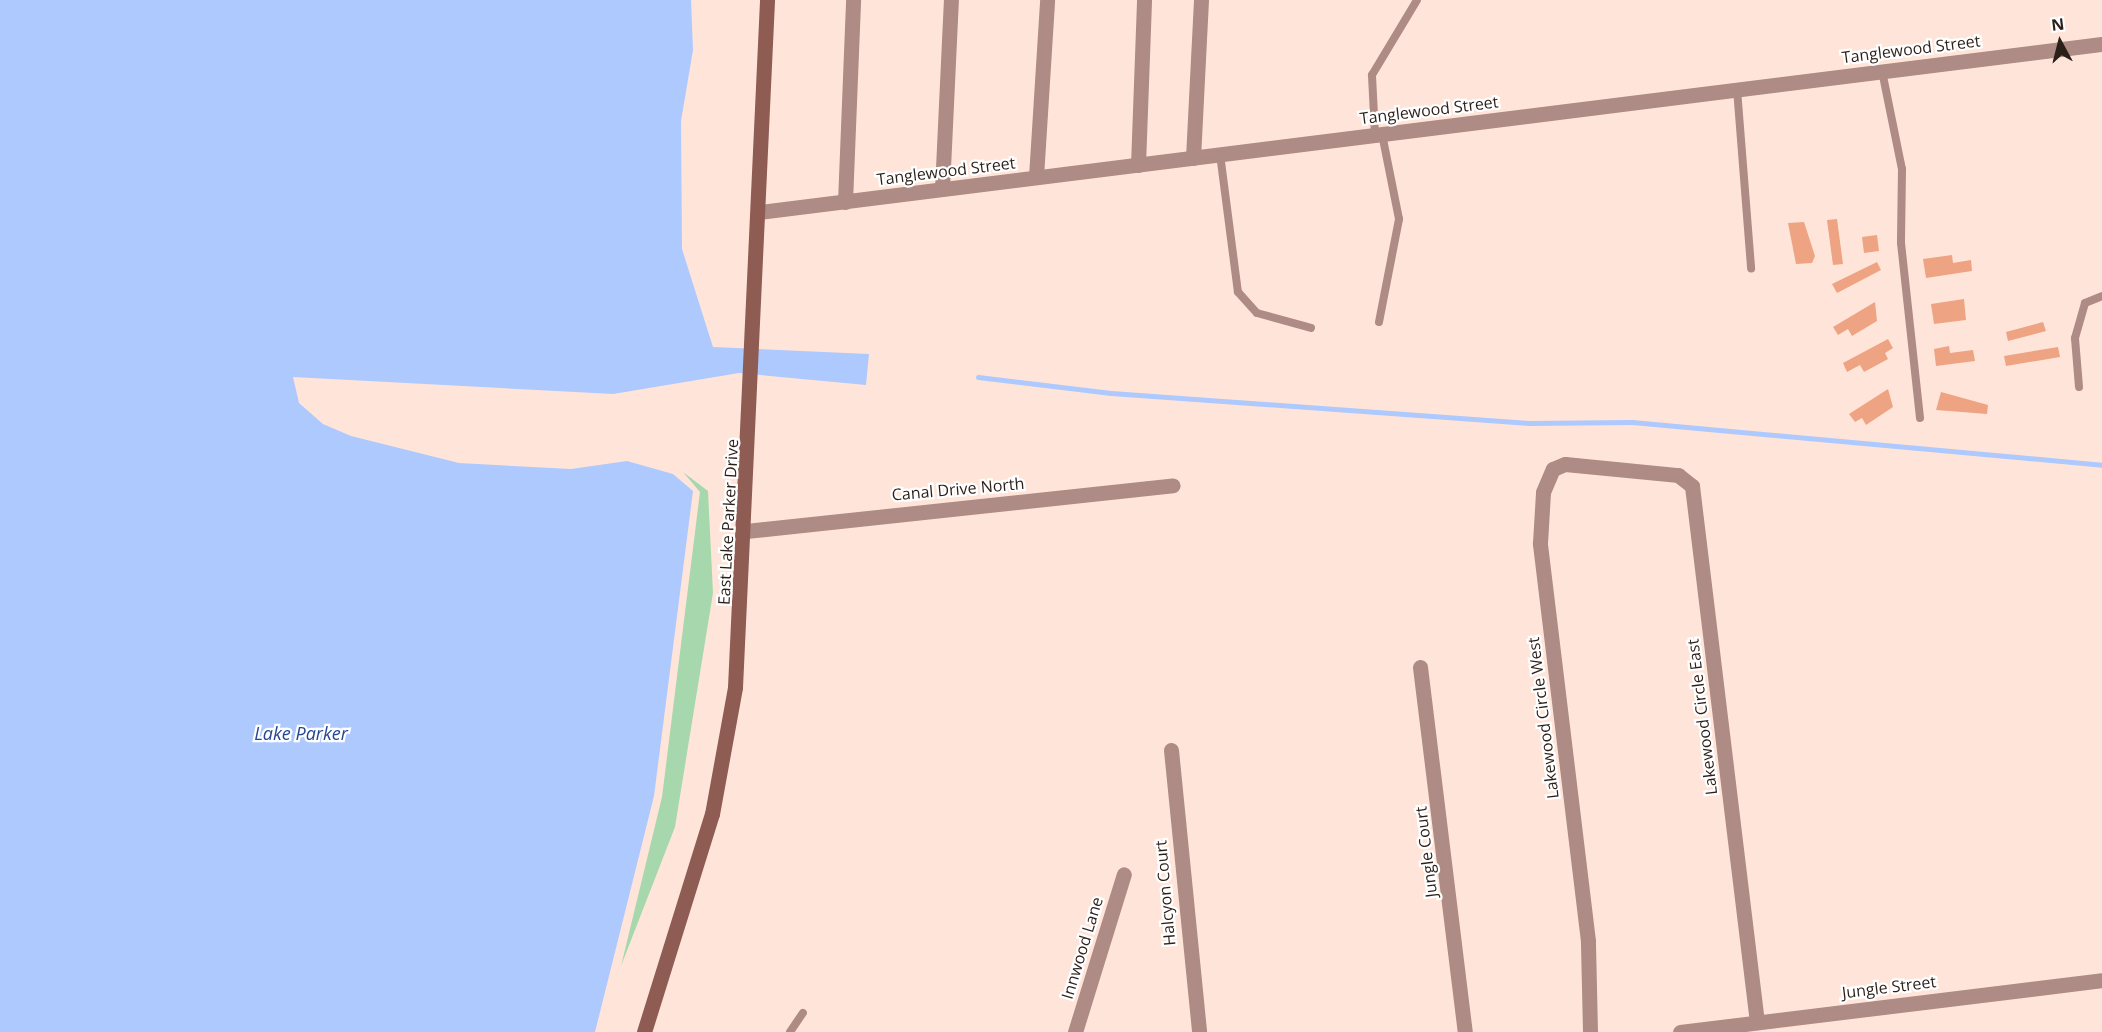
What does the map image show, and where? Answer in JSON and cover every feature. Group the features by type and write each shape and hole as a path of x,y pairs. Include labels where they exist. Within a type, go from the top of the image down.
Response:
{"street":[{"name":"East Lake Parker Drive","path":"644,1032 701,855 724,757 739,656 753,377 767,0"},
{"path":"845,202 853,0"},
{"path":"942,189 951,0"},
{"path":"1036,177 1047,0"},
{"path":"1138,165 1144,0"},
{"path":"1193,158 1201,0"},
{"name":"Tanglewood Street","path":"760,212 2102,44"},
{"name":"Lakewood Circle West","path":"1590,1032 1588,941 1540,519 1548,476 1557,466 1618,469"},
{"name":"Lakewood Circle East","path":"1618,469 1678,475 1692,486 1757,1022"},
{"name":"Canal Drive North","path":"746,531 1173,485"},
{"name":"Jungle Court","path":"1420,667 1465,1032"},
{"name":"Halcyon Court","path":"1171,750 1199,1032"},
{"name":"Innwood Lane","path":"1074,1032 1124,874"},
{"name":"Jungle Street","path":"1680,1032 2102,980"}],"lane":[{"path":"1379,322 1399,219 1378,134 1372,75 1417,0"},
{"path":"1882,71 1902,169 1901,243 1920,418"},
{"path":"1737,89 1751,268"},
{"path":"1220,154 1238,292 1257,313 1311,328"},
{"path":"2079,387 2075,338 2085,303 2102,296"},
{"path":"790,1032 803,1013"}],"green space":[{"path":"683,472 708,491 713,593 675,827 621,966 662,797 700,492"}],"water":[{"name":"Lake Parker","path":"0,0 691,0 693,50 681,121 682,249 713,347 869,354 866,385 739,373 613,394 293,377 299,403 323,424 351,436 459,463 571,469 627,461 673,474 693,491 654,796 595,1032 0,1032"}],"building":[{"path":"1837,219 1843,264 1833,265 1827,220"},
{"path":"1804,222 1815,256 1812,263 1796,264 1788,223"},
{"path":"1877,235 1879,251 1864,253 1862,237"},
{"path":"1952,255 1953,263 1971,260 1972,271 1926,278 1923,259"},
{"path":"1877,262 1881,270 1837,293 1832,284"},
{"path":"1964,299 1966,320 1934,324 1931,304"},
{"path":"1875,302 1877,321 1852,336 1848,329 1838,335 1833,327"},
{"path":"2043,322 2046,331 2008,341 2006,332"},
{"path":"1888,339 1893,348 1885,353 1888,359 1864,372 1860,365 1847,372 1843,363"},
{"path":"1949,346 1950,353 1973,350 1975,361 1936,366 1934,349"},
{"path":"2058,347 2060,357 2006,366 2004,356"},
{"path":"1888,389 1893,407 1866,425 1862,418 1855,422 1849,414"},
{"path":"1941,392 1988,405 1987,414 1936,410"}],"waterway":[{"path":"978,377 1111,393 1529,423 1632,422 2102,465"}]}
